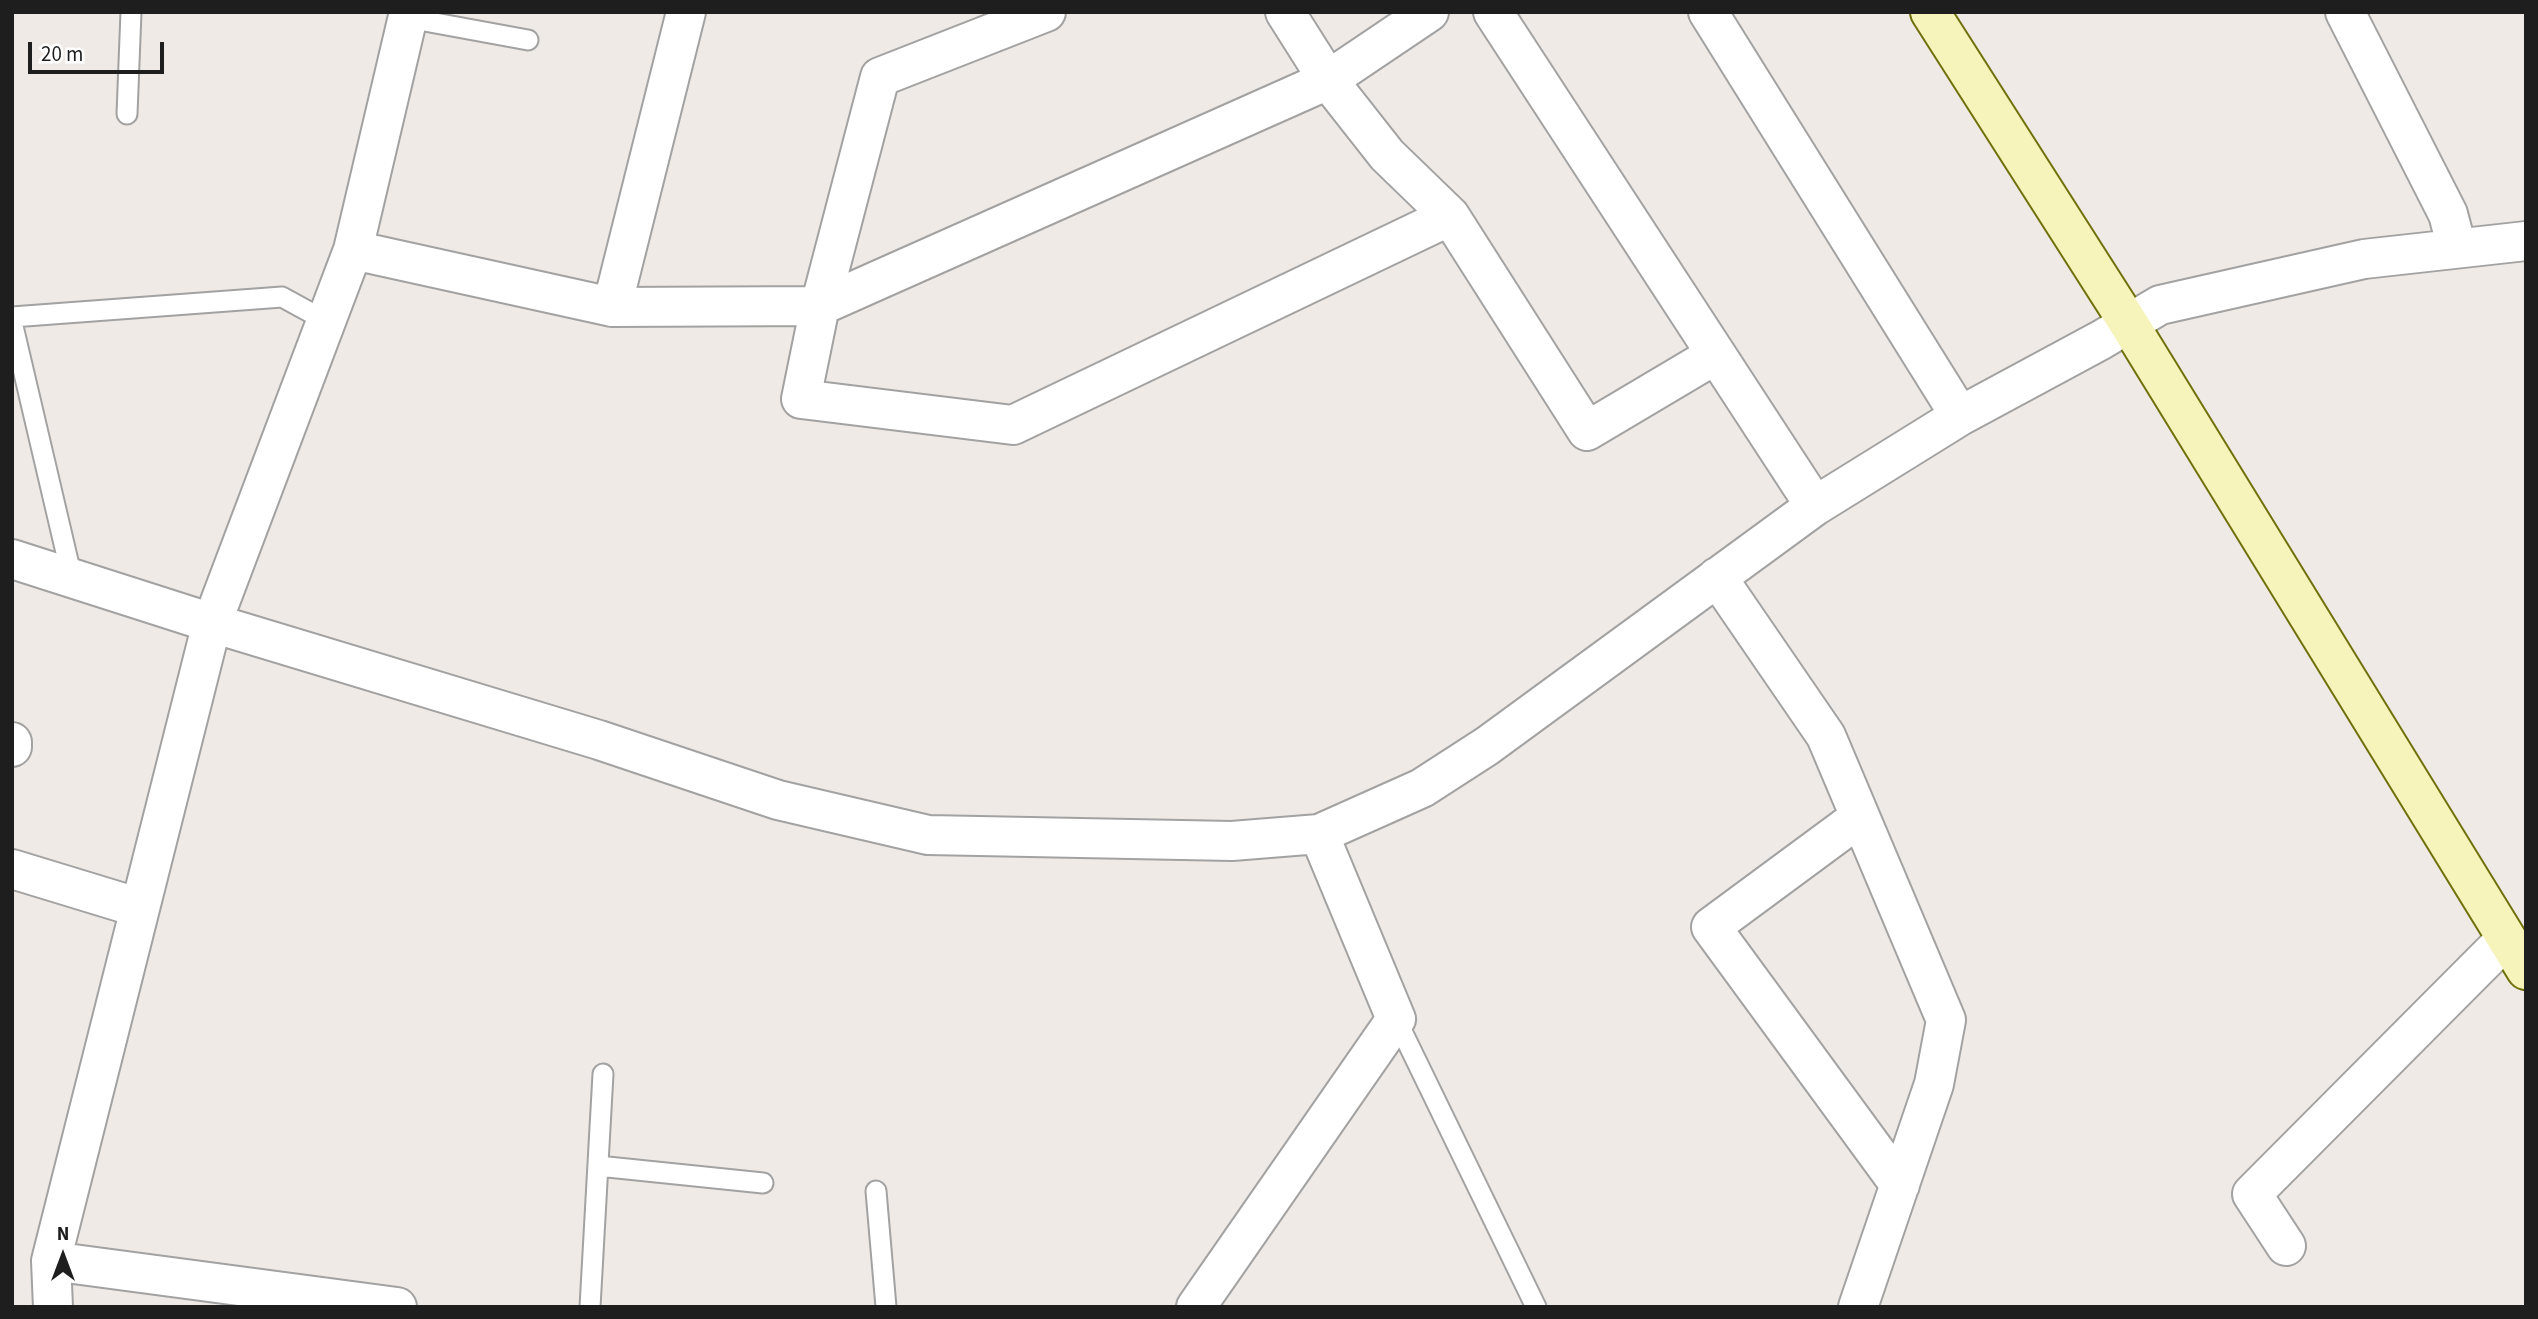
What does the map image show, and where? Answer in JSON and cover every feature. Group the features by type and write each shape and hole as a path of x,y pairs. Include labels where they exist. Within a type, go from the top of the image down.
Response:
{"street":[{"path":"612,307 687,12"},
{"path":"1046,12 880,77 820,306 801,399 1013,425 1450,216"},
{"path":"1285,12 1328,80 1387,155 1450,216 1587,431 1716,355"},
{"path":"353,250 612,307 820,306 1328,80 1429,12"},
{"path":"1493,12 1815,506"},
{"path":"1708,12 1960,415"},
{"path":"1930,12 2129,324 2516,955 2252,1194 2286,1245"},
{"path":"2345,12 2448,214 2457,248"},
{"path":"53,1307 51,1261 212,623 353,250 408,15"},
{"path":"12,559 212,623 599,740 778,800 928,835 1232,841 1319,834 1422,788 1487,746 1815,506 1960,415 2160,305 2364,259 2526,241"},
{"path":"1717,578 1826,736 1946,1020 1934,1084 1858,1307"},
{"path":"1860,817 1711,927 1900,1185"},
{"path":"1196,1307 1396,1019 1319,834"},
{"path":"12,869 140,908"},
{"path":"51,1261 397,1307"}],"lane":[{"path":"127,114 131,12"},
{"path":"408,15 528,40"},
{"path":"72,578 12,319 282,296 326,321"},
{"path":"1396,1019 1536,1307"},
{"path":"590,1307 603,1074"},
{"path":"598,1166 763,1183"},
{"path":"876,1191 886,1307"}]}
